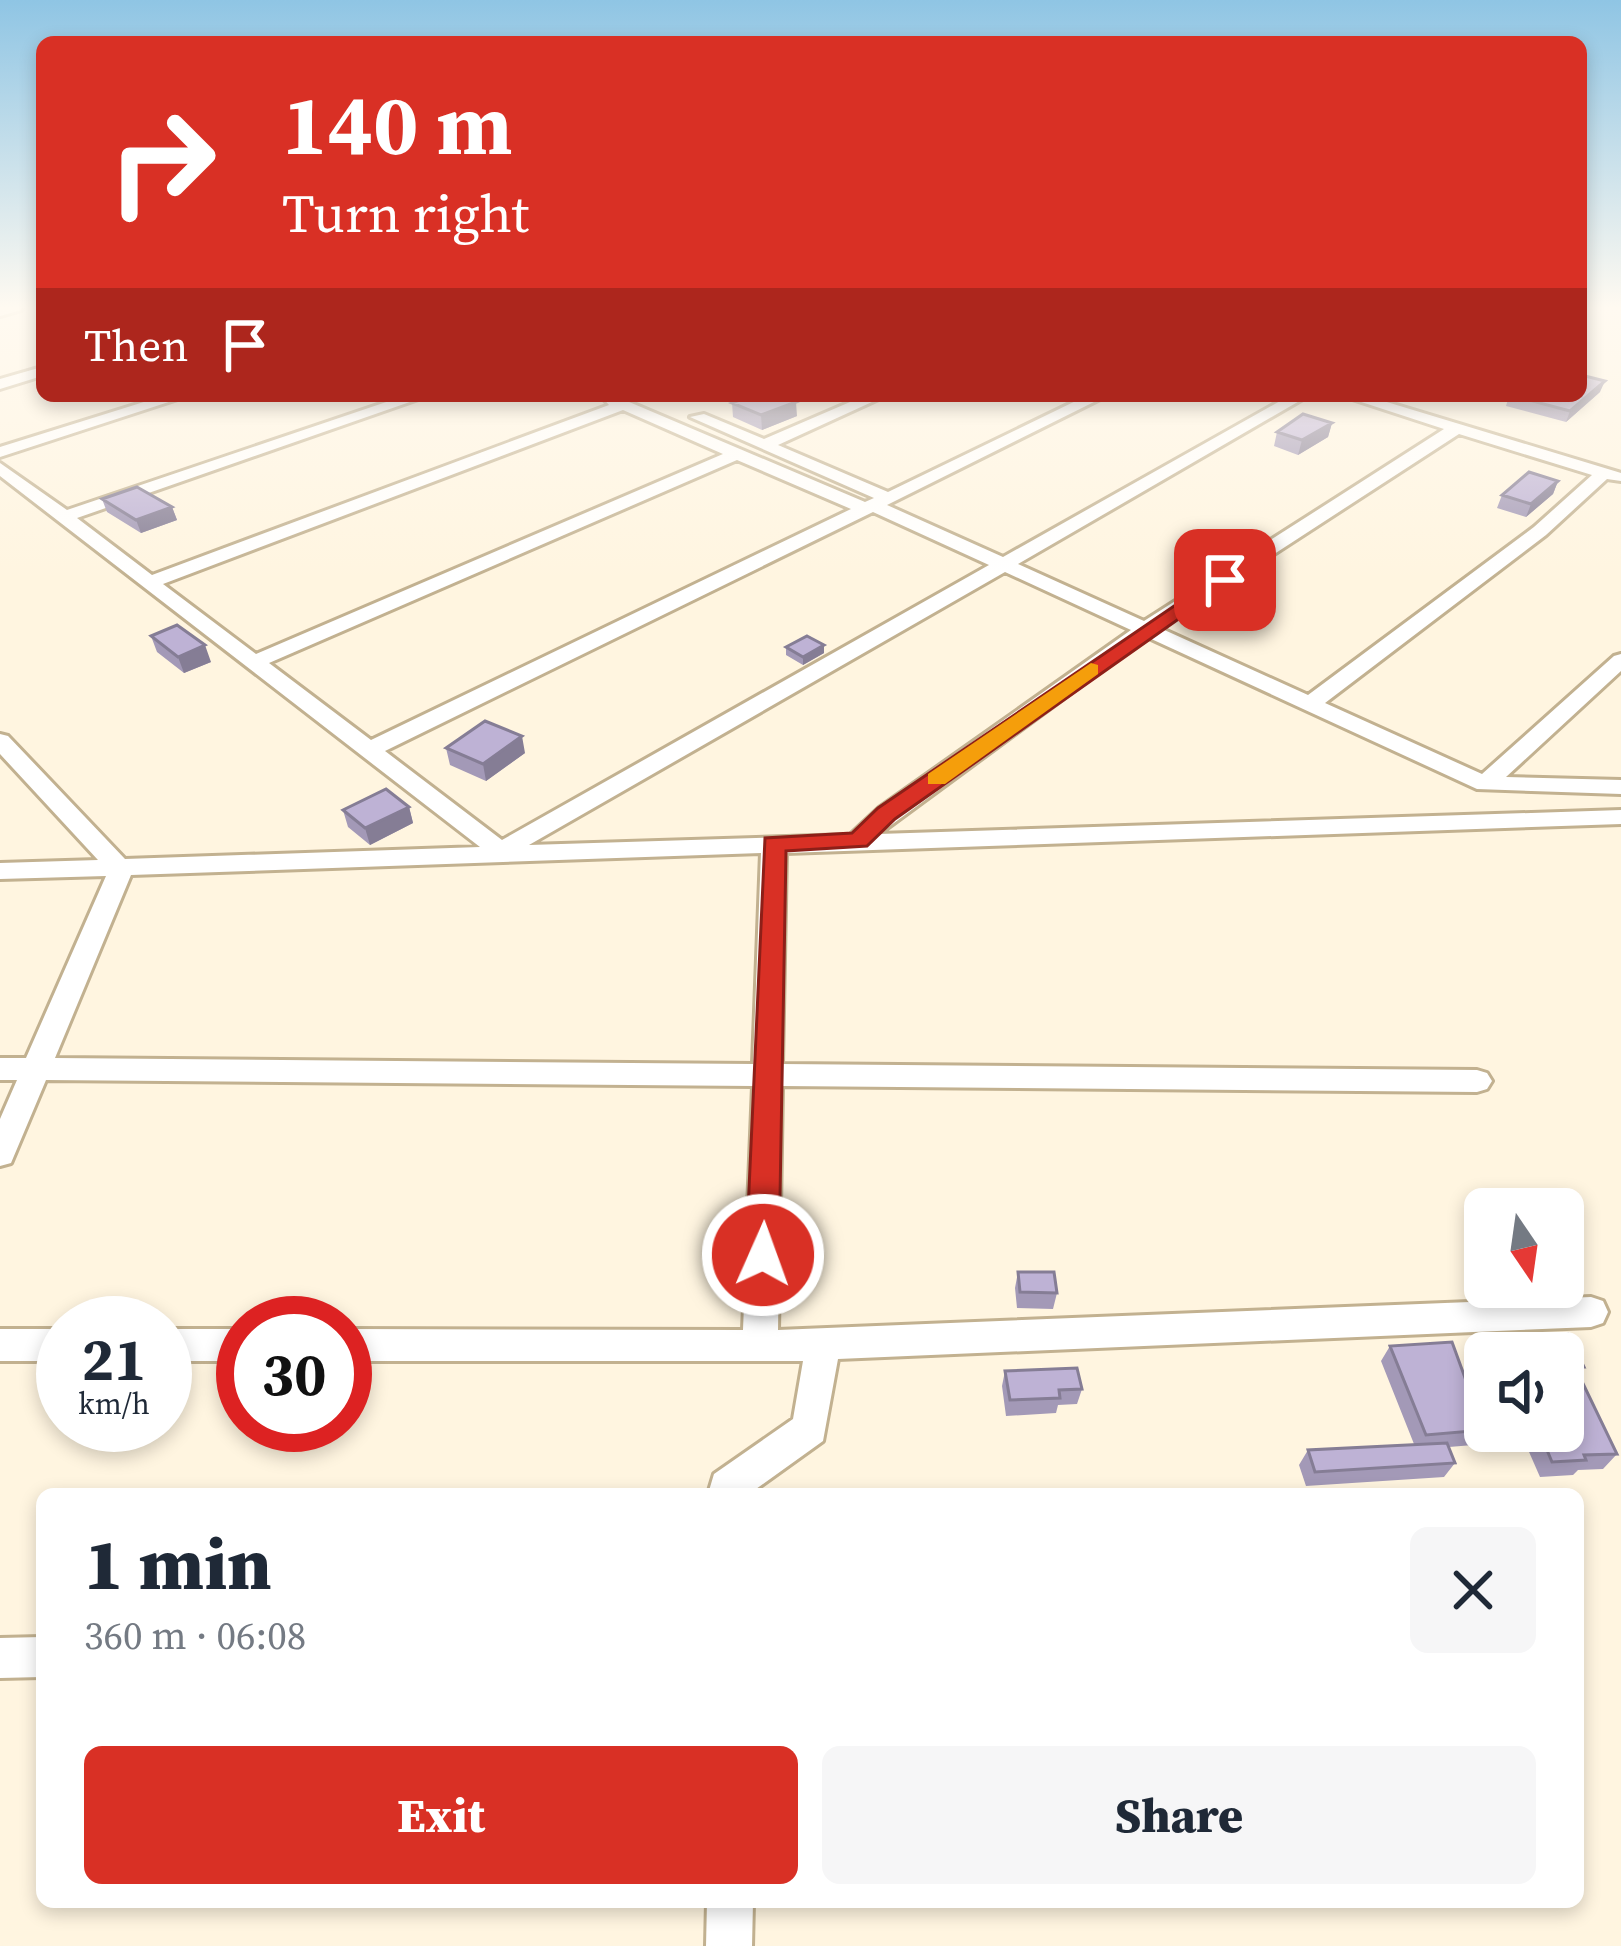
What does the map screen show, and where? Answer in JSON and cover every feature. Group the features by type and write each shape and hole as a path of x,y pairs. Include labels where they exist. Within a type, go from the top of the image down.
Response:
{"street":[{"path":"0,452 160,402"},
{"path":"64,517 401,402"},
{"path":"616,402 737,454 875,504"},
{"path":"664,402 1485,784 1621,787"},
{"path":"764,445 863,402"},
{"path":"369,750 1086,402"},
{"path":"501,851 1289,402"},
{"path":"1372,402 1612,476"},
{"path":"150,582 622,405"},
{"path":"859,841 887,813 1150,626 1457,428"},
{"path":"254,662 737,454"},
{"path":"0,468 501,851"},
{"path":"1312,702 1612,476"},
{"path":"1485,784 1621,660"},
{"path":"0,741 121,869"},
{"path":"0,871 1621,817"},
{"path":"760,1346 774,843"},
{"path":"0,1154 121,869"},
{"path":"0,1070 1478,1082"},
{"path":"372,1345 760,1346 1592,1312"},
{"path":"727,1488 810,1429 823,1344"},
{"path":"0,1345 36,1345"},
{"path":"0,1658 36,1657"},
{"path":"729,1946 730,1908"}],"building":[{"path":"735,402 796,402 761,415"},
{"path":"1536,402 1580,402 1570,411"},
{"path":"1303,414 1332,423 1302,440 1277,432"},
{"path":"1529,472 1558,481 1531,504 1502,495"},
{"path":"137,487 172,507 136,520 102,499"},
{"path":"177,625 205,645 178,657 151,636"},
{"path":"807,636 824,645 803,657 786,647"},
{"path":"485,721 522,736 483,764 446,748"},
{"path":"386,789 409,807 365,828 343,810"},
{"path":"1018,1272 1054,1272 1057,1293 1020,1292"},
{"path":"1452,1342 1464,1375 1464,1432 1426,1435 1390,1346"},
{"path":"1077,1368 1082,1389 1059,1390 1060,1398 1010,1400 1005,1371"},
{"path":"1584,1386 1617,1454 1552,1462 1548,1452 1584,1452"},
{"path":"1447,1443 1455,1463 1315,1472 1308,1450"}],"slow traffic":[{"path":"936,779 1091,669"}],"route":[{"path":"763,1255 774,843 859,841 887,813 1150,626 1225,580"}]}
